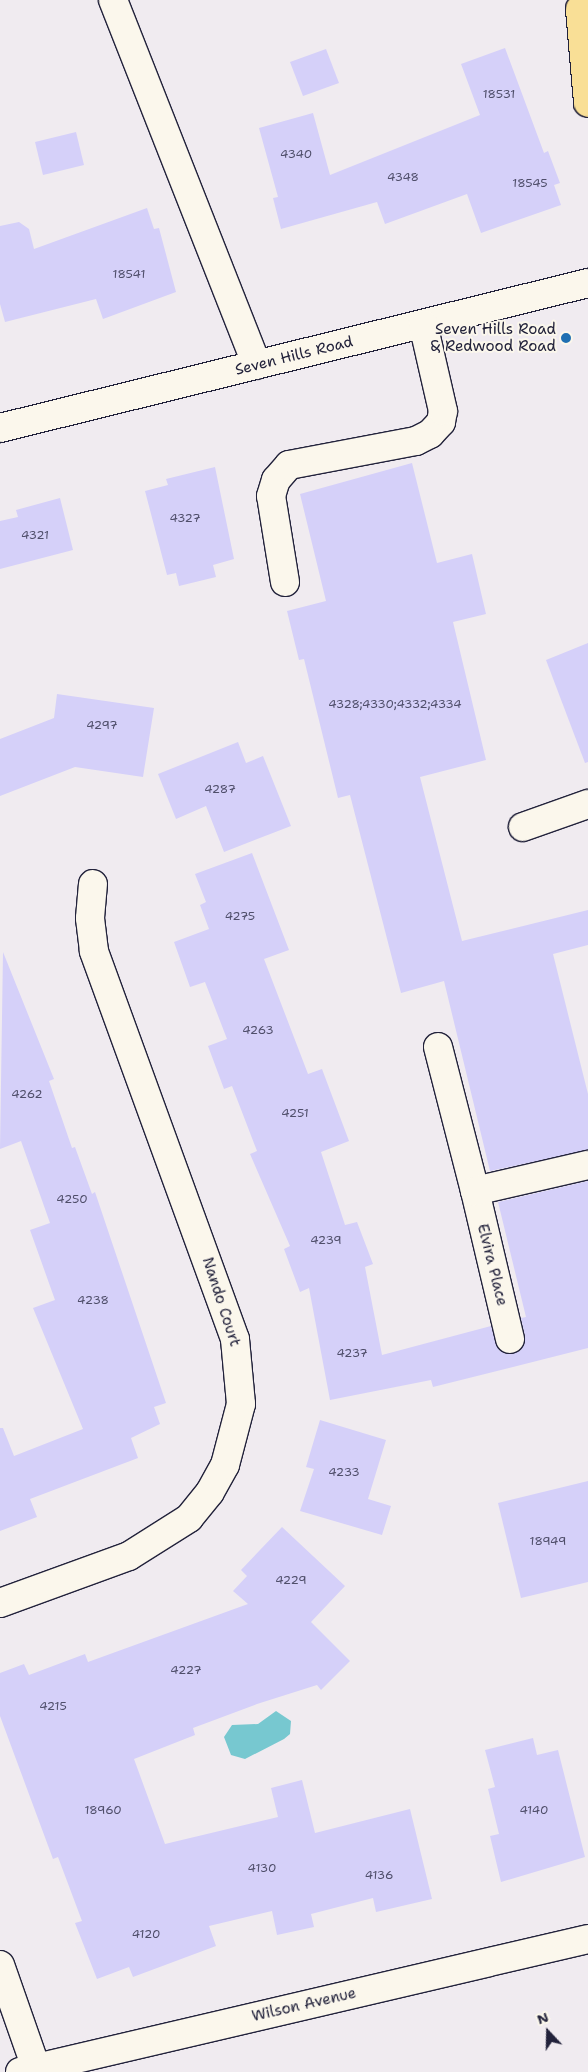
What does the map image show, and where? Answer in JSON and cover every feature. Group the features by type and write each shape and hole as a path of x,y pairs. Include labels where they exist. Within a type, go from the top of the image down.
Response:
{"main road":[{"path":"581,10 588,103"}],"street":[{"path":"113,0 257,365"},
{"name":"Seven Hills Road","path":"0,428 588,283"},
{"path":"285,582 271,496 276,480 289,465 416,440 430,434 441,422 443,411 423,324"},
{"path":"523,827 588,804"},
{"name":"Nando Court","path":"0,1603 128,1556 189,1518 210,1492 225,1465 241,1404 235,1339 94,951 90,918 93,884"},
{"name":"Elvira Place","path":"438,1047 510,1339"},
{"path":"475,1191 588,1165"},
{"name":"Wilson Avenue","path":"28,2070 588,1939"},
{"path":"0,1965 28,2070"}],"water":[{"path":"276,1711 291,1721 290,1734 245,1759 231,1755 224,1737 232,1725 258,1724"}],"building":[{"path":"505,48 544,153 548,151 560,183 554,185 561,205 481,233 467,194 385,224 377,202 281,229 273,198 278,197 259,128 313,113 330,175 480,115 461,64"},
{"path":"326,49 339,83 303,96 290,62"},
{"path":"76,132 84,165 43,175 35,142"},
{"path":"147,208 154,229 159,228 176,292 103,319 96,299 5,322 0,304 0,226 19,222 29,229 34,249"},
{"path":"412,463 437,563 472,554 486,614 453,622 486,760 420,777 462,941 588,910 588,945 553,954 588,1094 588,1150 490,1171 444,981 401,993 350,795 338,798 304,659 299,660 287,611 326,601 300,494"},
{"path":"215,467 234,559 213,565 216,577 179,586 176,573 167,575 145,491 168,485 166,479"},
{"path":"60,498 73,550 0,569 0,521 18,517 16,510"},
{"path":"588,643 588,762 585,763 546,660"},
{"path":"57,694 154,708 143,777 75,767 0,796 0,739 54,718"},
{"path":"238,742 246,763 263,756 291,826 224,852 206,806 176,819 158,774"},
{"path":"252,853 289,950 264,959 308,1074 322,1069 349,1141 321,1152 345,1225 357,1222 373,1264 365,1267 382,1355 491,1326 499,1350 506,1354 520,1351 525,1336 521,1318 526,1317 498,1202 588,1181 588,1348 433,1387 431,1380 330,1400 309,1288 300,1292 284,1249 290,1246 250,1154 257,1151 232,1086 224,1089 208,1046 227,1039 205,982 190,987 174,942 209,929 200,905 206,902 195,874"},
{"path":"3,952 54,1079 49,1081 72,1148 75,1147 92,1194 95,1192 166,1403 154,1407 160,1424 131,1438 138,1458 30,1499 37,1517 0,1531 0,1428 3,1428 14,1456 83,1429 33,1308 55,1300 30,1230 50,1223 21,1141 0,1149"},
{"path":"320,1420 386,1440 368,1499 391,1506 382,1535 300,1511 314,1469 306,1467"},
{"path":"588,1481 588,1582 521,1598 498,1503"},
{"path":"282,1527 345,1586 311,1622 350,1661 321,1690 317,1685 257,1704 193,1728 195,1735 134,1759 165,1844 278,1817 271,1788 302,1780 315,1833 410,1809 432,1899 376,1912 373,1898 311,1914 314,1927 277,1935 272,1911 209,1926 216,1946 133,1977 129,1967 97,1979 75,1923 82,1921 58,1857 53,1859 0,1716 0,1673 24,1664 29,1675 85,1654 88,1662 248,1604 233,1591 247,1576 241,1570"},
{"path":"533,1738 537,1755 558,1750 585,1857 501,1882 490,1836 499,1834 488,1789 495,1787 485,1750"}],"place":[{"name":"Seven Hills Road & Redwood Road","path":"566,338"}]}
